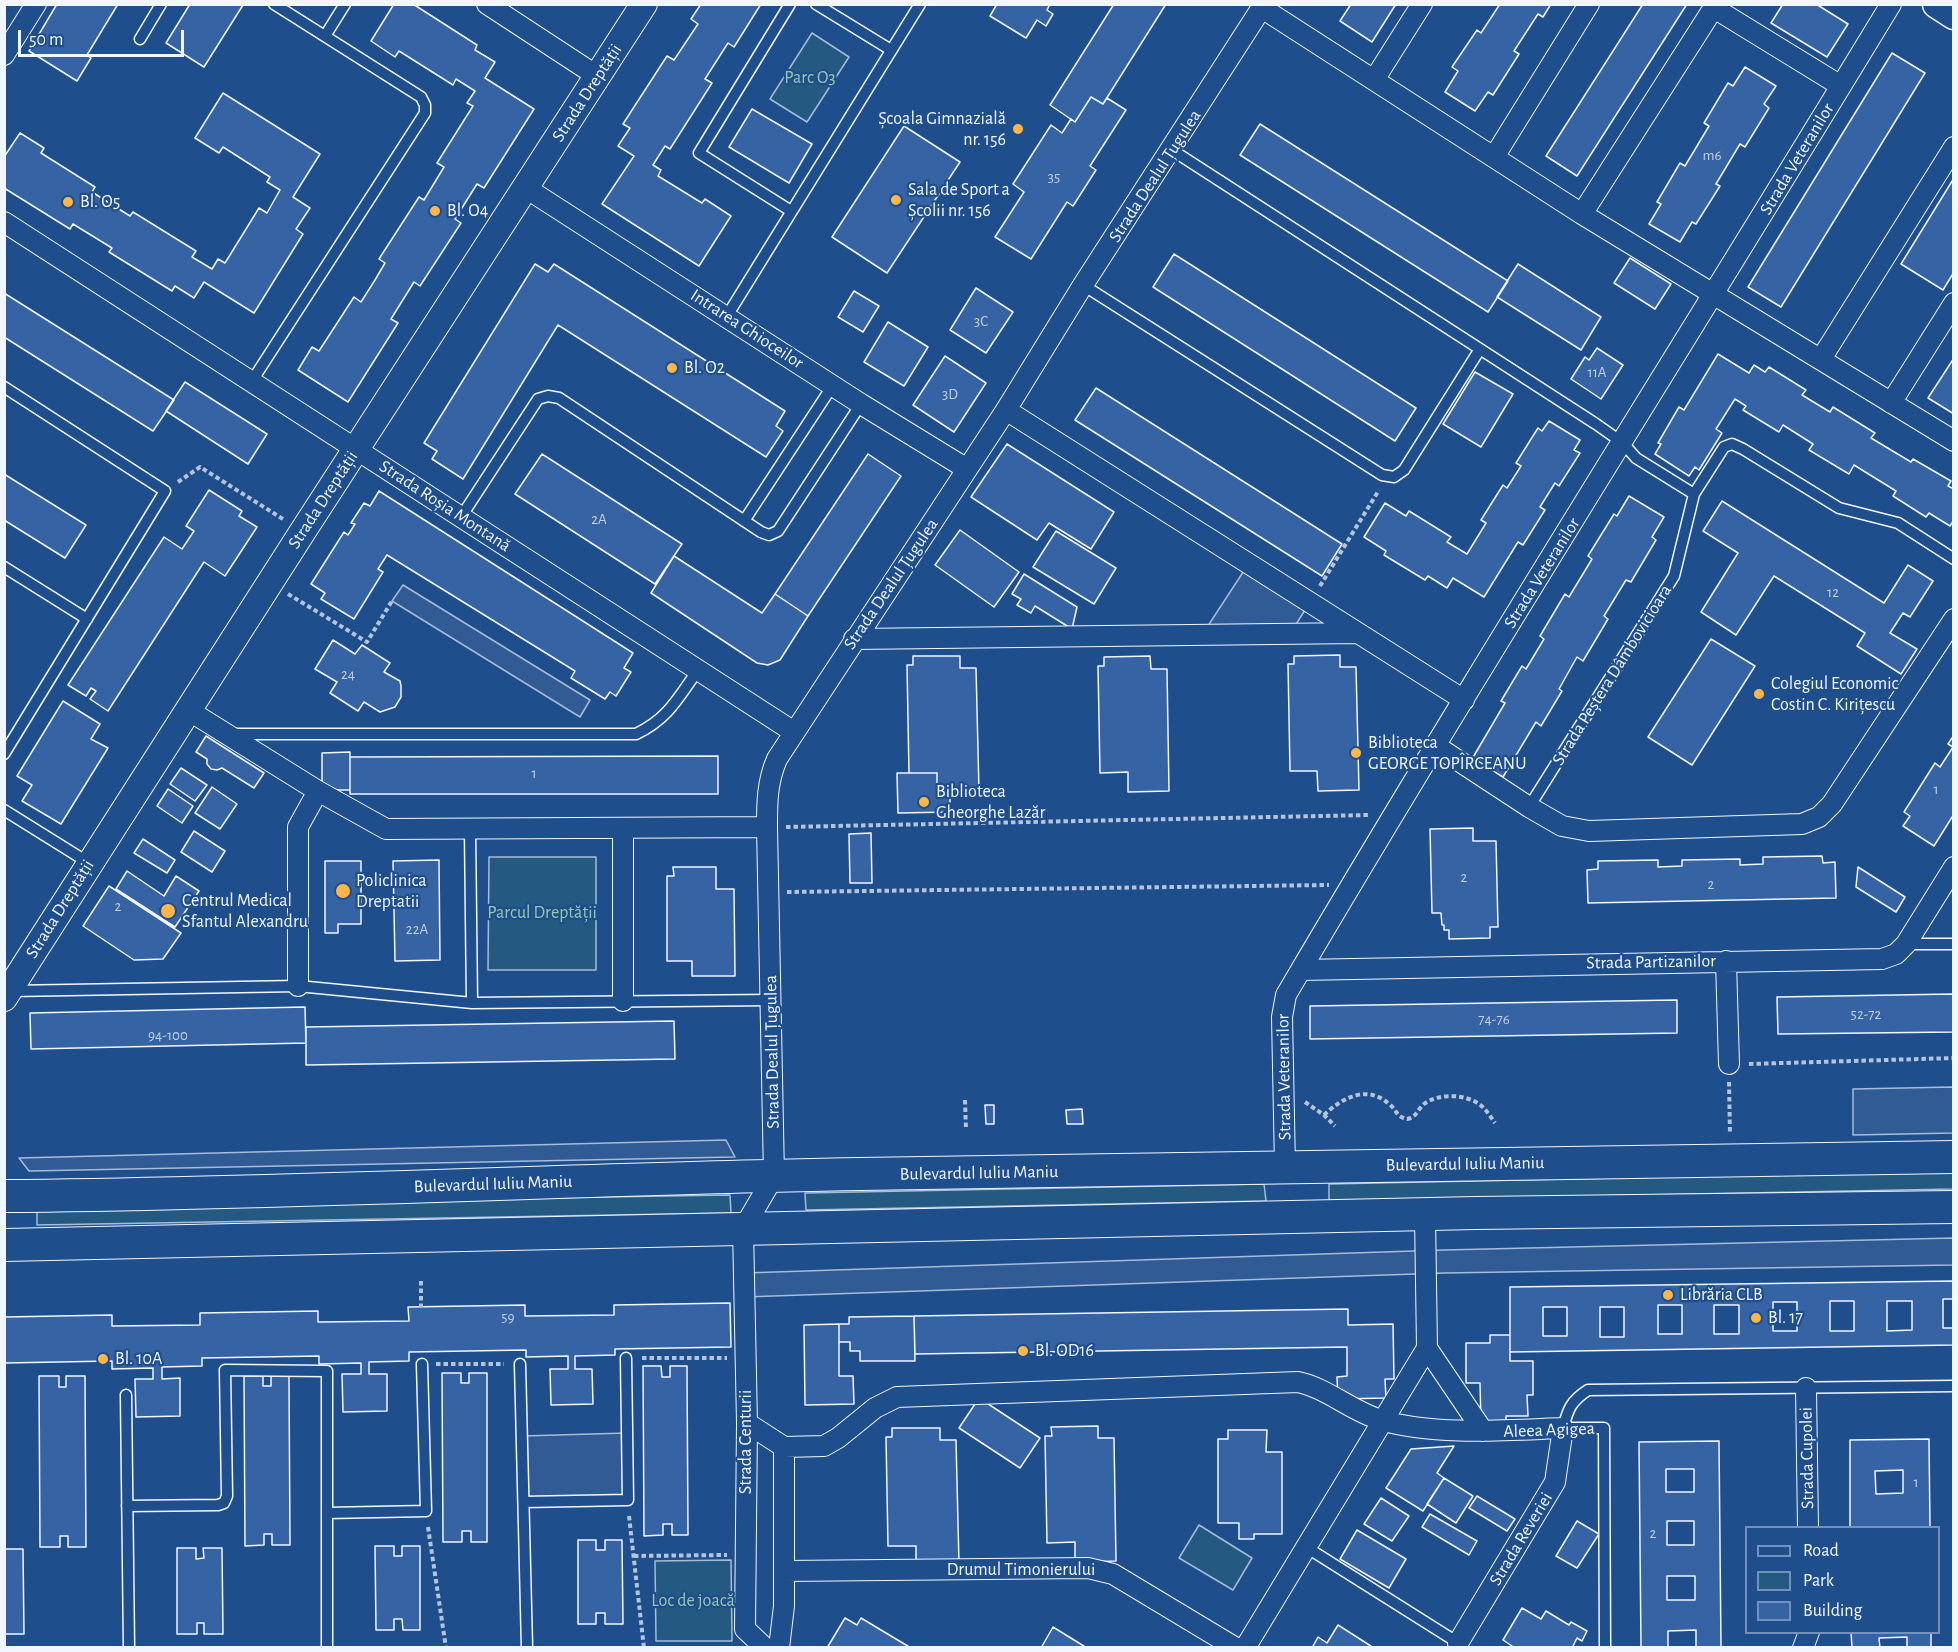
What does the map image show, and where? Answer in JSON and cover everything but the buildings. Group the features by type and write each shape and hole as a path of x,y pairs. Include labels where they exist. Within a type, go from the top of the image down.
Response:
{"main road":[{"path":"1937,4 1953,15"},
{"name":"Bulevardul Iuliu Maniu","path":"4,1196 162,1194 774,1176 1953,1157"},
{"path":"4,1245 1425,1215 1953,1207"}],"street":[{"path":"4,55 36,4"},
{"path":"487,4 597,76"},
{"name":"Strada Dreptății","path":"6,993 644,4"},
{"path":"1374,80 1422,4"},
{"path":"1494,158 1589,4"},
{"name":"Strada Veteranilor","path":"1285,1167 1282,1006 1286,995 1393,814 1715,294 1891,4"},
{"path":"1263,6 1582,214 1953,441"},
{"name":"Strada Dealul Țugulea","path":"774,1176 767,794 770,776 777,759 1006,410 1083,285 1263,6"},
{"path":"1582,214 1715,6 1841,86"},
{"path":"1821,359 1953,147"},
{"name":"Intrarea Ghioceilor","path":"526,188 861,404 967,469"},
{"name":"Strada Roșia Montană","path":"4,222 794,732"},
{"path":"1891,403 1953,303"},
{"path":"1006,410 1464,700"},
{"path":"1436,746 1562,826 1589,831 1802,824 1819,817 1832,804 1953,619"},
{"path":"854,639 1358,633"},
{"path":"188,710 318,792 386,829 767,827"},
{"path":"298,986 298,827 318,792"},
{"path":"623,829 623,1001"},
{"name":"Strada Partizanilor","path":"1301,970 1882,958 1896,954 1906,944 1953,867"},
{"path":"1726,961 1729,1064"},
{"path":"743,1229 774,1176"},
{"path":"1245,1647 1427,1348 1425,1215"},
{"name":"Strada Centurii","path":"743,1229 747,1423 745,1629 765,1647"},
{"path":"1427,1348 1483,1431"},
{"name":"Aleea Agigea","path":"784,1447 824,1446 838,1438 875,1408 897,1397 1298,1382 1314,1386 1358,1412 1383,1421 1483,1431 1563,1428"},
{"name":"Strada Cupolei","path":"1806,1388 1808,1526"},
{"path":"747,1423 784,1447 783,1618 779,1647"},
{"name":"Strada Reveriei","path":"1462,1645 1555,1482 1563,1428"},
{"name":"Drumul Timonierului","path":"784,1571 1088,1568 1103,1570 1236,1647"}],"lane":[{"path":"140,39 161,4"},
{"path":"252,381 425,113 425,105 421,98 274,4"},
{"path":"325,36 345,4"},
{"path":"790,4 699,153 791,211"},
{"path":"816,4 891,50"},
{"path":"727,316 920,4"},
{"path":"1172,150 1623,443 1636,458 1694,494"},
{"path":"1083,285 1382,475 1391,476 1404,470 1480,349"},
{"path":"744,521 833,385"},
{"path":"4,387 165,491 4,754"},
{"path":"460,517 538,399 548,396 559,398 744,521 770,535 778,531 861,404"},
{"name":"Strada Peștera Dâmbovicioara","path":"1529,807 1674,576 1694,494 1724,447 1732,444 1743,448 1839,508 1898,523 1953,559"},
{"path":"4,567 87,619"},
{"path":"226,734 636,734 651,727 666,715 698,670"},
{"path":"4,810 89,863"},
{"path":"470,830 472,1003"},
{"path":"1906,944 1953,944"},
{"path":"6,993 298,986 472,1003 772,1000"},
{"path":"524,1502 628,1500 626,1359"},
{"path":"327,1513 426,1511 422,1364"},
{"path":"520,1364 527,1647"},
{"path":"127,1506 218,1505 224,1503 227,1496 225,1370 327,1371 327,1647"},
{"path":"1563,1428 1568,1408 1578,1396 1588,1390 1953,1386"},
{"path":"126,1395 129,1647"},
{"name":"Aleea Agigea","path":"1563,1428 1604,1428 1605,1647"},
{"path":"1306,1547 1462,1645"}],"path":[{"path":"165,491 200,467 303,531"},
{"path":"1310,602 1391,476"},
{"path":"270,583 367,642 392,602"},
{"path":"767,827 1393,814"},
{"path":"769,892 1351,885"},
{"path":"1730,1159 1729,1064 1953,1058"},
{"path":"1324,1115 1335,1104 1357,1094 1369,1094 1381,1098 1391,1105 1397,1115 1407,1119 1417,1114 1426,1102 1458,1097 1469,1098 1478,1104 1495,1123"},
{"path":"965,1100 966,1130"},
{"path":"1284,1101 1304,1101 1335,1126"},
{"path":"421,1281 421,1307"},
{"path":"626,1359 746,1357"},
{"path":"422,1364 520,1364"},
{"path":"628,1500 644,1647"},
{"path":"426,1511 446,1647"},
{"path":"634,1556 746,1555"}],"green space":[{"name":"Parc O3","path":"812,33 849,57 807,122 770,99"},
{"name":"Parcul Dreptății","path":"489,857 596,857 596,970 488,970"},
{"path":"1954,1171 1953,1189 1329,1201 1329,1184"},
{"path":"1264,1184 1266,1201 806,1210 805,1193"},
{"path":"730,1195 731,1213 37,1225 37,1206"},
{"path":"1199,1525 1252,1558 1233,1590 1179,1558"},
{"name":"Loc de joacă","path":"731,1560 732,1641 656,1641 655,1561"}],"shaded area":[{"path":"1249,563 1310,602 1290,634 1202,635"},
{"path":"403,585 590,700 580,717 392,601"},
{"path":"1953,1087 1953,1133 1853,1135 1853,1089"},
{"path":"726,1140 735,1157 29,1171 19,1158"},
{"path":"1954,1238 1953,1265 1444,1273 744,1297 744,1273 1444,1250"},
{"path":"627,1433 628,1500 524,1502 522,1436"}],"place":[{"name":"Școala Gimnazială nr. 156","path":"1018,129"},
{"name":"Sala de Sport a Școlii nr. 156","path":"896,200"},
{"name":"Bl. O5","path":"68,202"},
{"name":"Bl. O4","path":"435,211"},
{"name":"Bl. O2","path":"672,368"},
{"name":"Colegiul Economic Costin C. Kirițescu","path":"1759,694"},
{"name":"Biblioteca GEORGE TOPÎRCEANU","path":"1356,753"},
{"name":"Biblioteca Gheorghe Lazăr","path":"924,802"},
{"name":"Policlinica Dreptatii","path":"343,891"},
{"name":"Centrul Medical Sfantul Alexandru","path":"168,911"},
{"name":"Librăria CLB","path":"1668,1295"},
{"name":"Bl. 17","path":"1756,1318"},
{"name":"Bl. OD16","path":"1023,1351"},
{"name":"Bl. 10A","path":"103,1359"}]}
